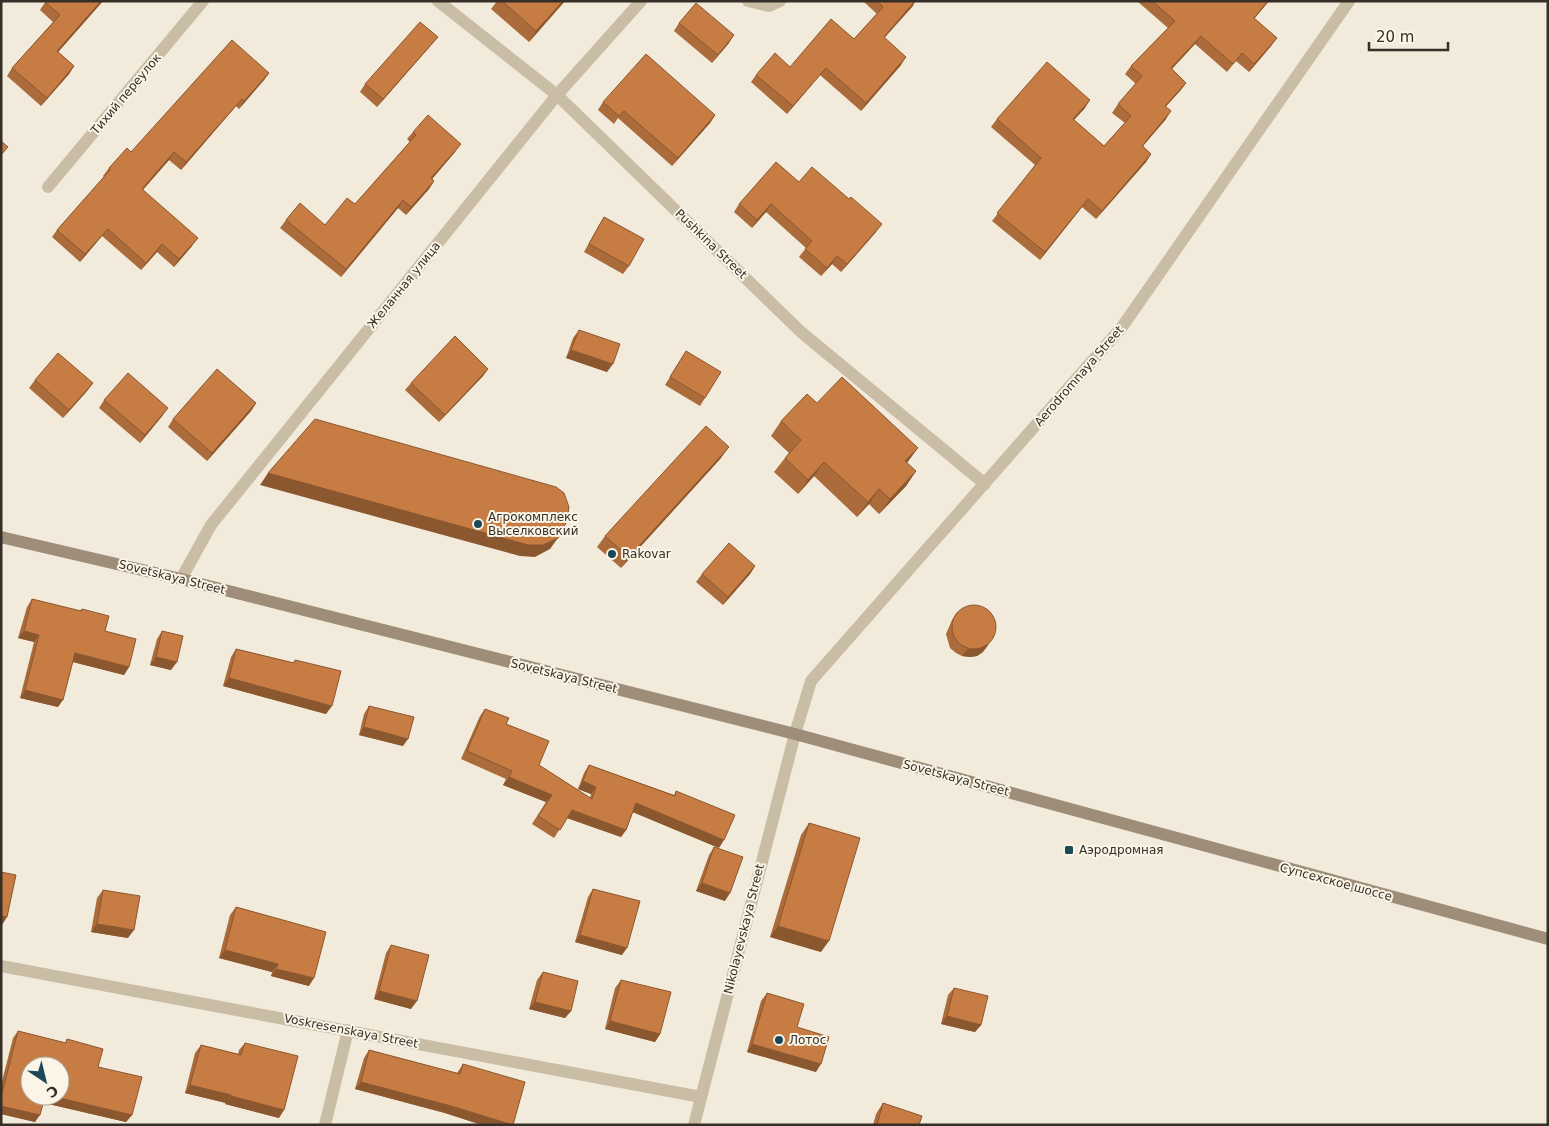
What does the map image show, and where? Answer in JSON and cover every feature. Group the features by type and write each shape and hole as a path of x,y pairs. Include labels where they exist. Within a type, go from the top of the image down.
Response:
{"main road":[{"name":"Sovetskaya Street","path":"1,537 181,579 794,734 1125,824"},
{"name":"Супсехское шоссе","path":"1125,824 1548,939"}],"street":[{"name":"Тихий переулок","path":"48,187 203,1"},
{"name":"Pushkina Street","path":"438,1 557,95 801,332 985,484"},
{"name":"Желанная улица","path":"181,579 211,525 557,95 640,1"},
{"path":"748,1 768,6 780,1"},
{"name":"Aerodromnaya Street","path":"794,734 811,681 1122,327 1349,1"},
{"name":"Nikolayevskaya Street","path":"694,1125 794,734"},
{"name":"Voskresenskaya Street","path":"1,966 701,1098"},
{"path":"325,1125 348,1030"}],"building":[{"path":"46,1 101,1 57,51 74,66 47,98 12,68 60,15"},
{"path":"502,1 563,1 536,31"},
{"path":"877,1 915,1 884,37 906,57 866,103 826,68 793,106 756,75 775,53 790,67 831,19 854,39 883,7"},
{"path":"1152,1 1268,1 1254,18 1277,38 1254,64 1242,53 1233,64 1201,36 1171,68 1186,83 1165,106 1171,111 1142,146 1151,154 1102,211 1088,199 1045,252 997,213 1041,158 997,119 1047,62 1090,100 1073,119 1104,146 1131,116 1118,104 1142,76 1131,66 1175,21"},
{"path":"696,3 734,35 718,55 679,23"},
{"path":"420,22 438,37 383,99 365,84"},
{"path":"232,40 269,73 244,101 242,99 186,162 174,152 142,189 198,238 179,259 162,244 146,263 108,229 85,254 57,230 127,148 131,152"},
{"path":"646,54 715,115 678,158 624,111 619,116 603,102"},
{"path":"428,115 461,144 431,178 434,181 411,207 403,200 346,269 286,220 300,203 325,225 347,198 355,204 416,135 413,132"},
{"path":"1,141 8,147 1,155"},
{"path":"776,162 799,182 812,167 882,224 847,264 837,256 827,268 805,249 812,241 771,204 757,220 739,204"},
{"path":"604,217 644,239 629,266 589,244"},
{"path":"579,330 620,344 613,364 571,350"},
{"path":"455,336 488,369 445,415 411,383"},
{"path":"686,351 721,372 705,398 670,377"},
{"path":"58,353 93,383 69,410 35,380"},
{"path":"217,369 256,403 212,453 173,419"},
{"path":"128,373 168,408 145,435 104,400"},
{"path":"842,377 918,448 905,461 916,471 890,499 879,489 868,502 824,462 808,480 785,458 801,440 781,421 807,394 817,403"},
{"path":"315,419 556,487 564,493 569,507 567,521 558,538 543,545 528,545 268,473"},
{"path":"706,426 729,447 629,557 605,536"},
{"path":"729,543 755,566 728,597 702,574"},
{"path":"32,599 109,616 105,631 136,639 129,667 75,653 63,700 25,690 39,635 24,631"},
{"path":"974,605 986,609 992,615 996,627 992,639 986,645 974,649 962,645 956,639 952,627 956,615 962,609"},
{"path":"162,631 183,636 177,662 156,657"},
{"path":"236,649 294,663 295,660 341,671 332,706 229,678"},
{"path":"369,706 414,717 408,739 364,727"},
{"path":"485,709 509,718 506,724 549,741 539,765 592,799 596,787 583,781 589,765 675,796 676,791 735,815 724,840 636,803 626,830 572,810 560,830 538,816 552,795 509,777 512,771 467,751"},
{"path":"809,823 860,838 829,941 778,926"},
{"path":"714,847 743,857 730,893 702,883"},
{"path":"1,872 16,875 7,917 1,916"},
{"path":"593,889 640,901 627,948 580,935"},
{"path":"103,890 140,896 134,930 97,924"},
{"path":"236,907 326,932 314,978 276,969 278,964 225,950"},
{"path":"391,945 429,955 417,1001 379,991"},
{"path":"543,972 578,981 571,1011 535,1002"},
{"path":"621,980 671,992 660,1034 610,1021"},
{"path":"954,988 988,996 981,1025 947,1016"},
{"name":"Лотос","path":"767,993 804,1004 797,1027 829,1037 821,1064 752,1044"},
{"path":"18,1031 66,1043 67,1039 103,1049 98,1067 142,1077 132,1115 70,1100 70,1056 20,1056 20,1106 42,1106 40,1115 1,1106 1,1097"},
{"path":"245,1043 298,1056 284,1110 190,1085 201,1045 241,1055"},
{"path":"369,1050 460,1074 463,1064 525,1082 513,1125 361,1082"},
{"path":"883,1103 922,1116 919,1125 877,1125"}],"place":[{"name":"Агрокомплекс Выселковский","path":"478,524"},
{"name":"Rakovar","path":"612,554"},
{"name":"Аэродромная","path":"1069,850"},
{"name":"Лотос","path":"779,1040"}]}
